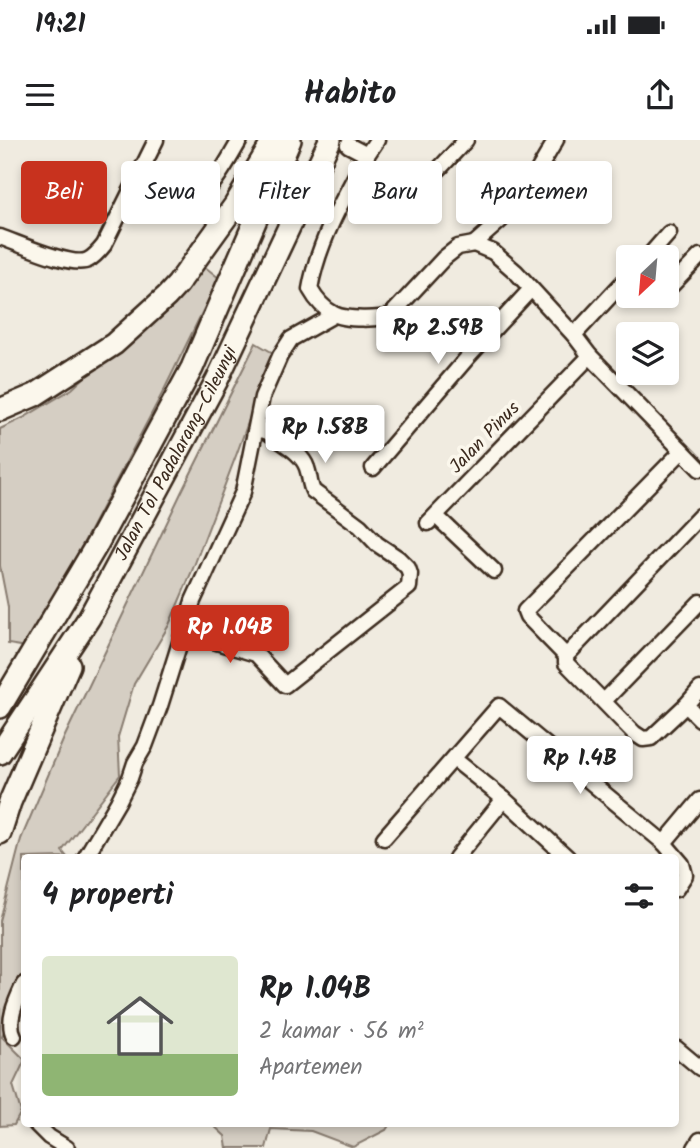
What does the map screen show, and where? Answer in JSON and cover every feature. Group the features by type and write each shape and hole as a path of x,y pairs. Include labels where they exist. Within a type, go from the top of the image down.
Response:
{"highway":[{"path":"0,410 35,395 114,344 167,296 235,205 274,140"},
{"name":"Jalan Tol Padalarang–Cileunyi","path":"0,707 96,546 192,368 290,140"},
{"name":"Jalan Tol Padalarang–Cileunyi","path":"0,753 89,618 217,380 339,142"},
{"path":"0,833 10,802 89,618"}],"street":[{"path":"146,161 156,140"},
{"path":"220,173 240,140"},
{"path":"377,140 331,223 312,275 310,289 316,299 334,315 354,318 391,315 444,258 458,247 474,244 521,199 556,140"},
{"path":"442,166 466,140"},
{"path":"339,142 367,155"},
{"path":"0,237 65,260 87,261 104,244 121,211"},
{"path":"658,245 669,233"},
{"path":"474,244 501,258 573,334 590,356 700,469"},
{"path":"679,279 700,256"},
{"path":"373,468 530,289"},
{"path":"573,334 616,289"},
{"path":"87,854 118,802 145,746 193,601 243,492 262,397 279,356 291,339 334,315"},
{"name":"Jalan Pinus","path":"494,571 432,519 590,356"},
{"path":"183,632 256,654 285,685 409,587 408,568 398,558 313,491 303,460 268,432 255,432"},
{"path":"566,656 525,611 681,452"},
{"path":"700,516 566,656 565,663 643,739 651,738 700,688"},
{"path":"604,702 700,602"},
{"path":"685,705 700,719"},
{"path":"384,838 499,706 664,843 673,854"},
{"path":"454,759 504,799 558,854"},
{"path":"459,854 504,799"},
{"path":"664,843 700,800"},
{"path":"679,860 685,874 679,883"},
{"path":"14,1036 10,1026 21,993"},
{"path":"679,1050 700,1068"},
{"path":"39,1127 67,1148"},
{"path":"695,1148 700,1140"}],"shaded area":[{"path":"205,267 219,278 164,390 26,647 8,644 8,607 0,566 0,429 72,389 102,361 160,315"},
{"path":"256,343 273,353 192,571 169,625 134,684 118,737 120,775 62,851 64,854 21,854 21,984 2,1037 21,1056 21,1068 13,1085 21,1112 14,1125 0,1126 0,921 21,839 64,738"},
{"path":"215,1127 388,1127 353,1147 311,1131 271,1129 266,1148 227,1148 225,1136"}]}
